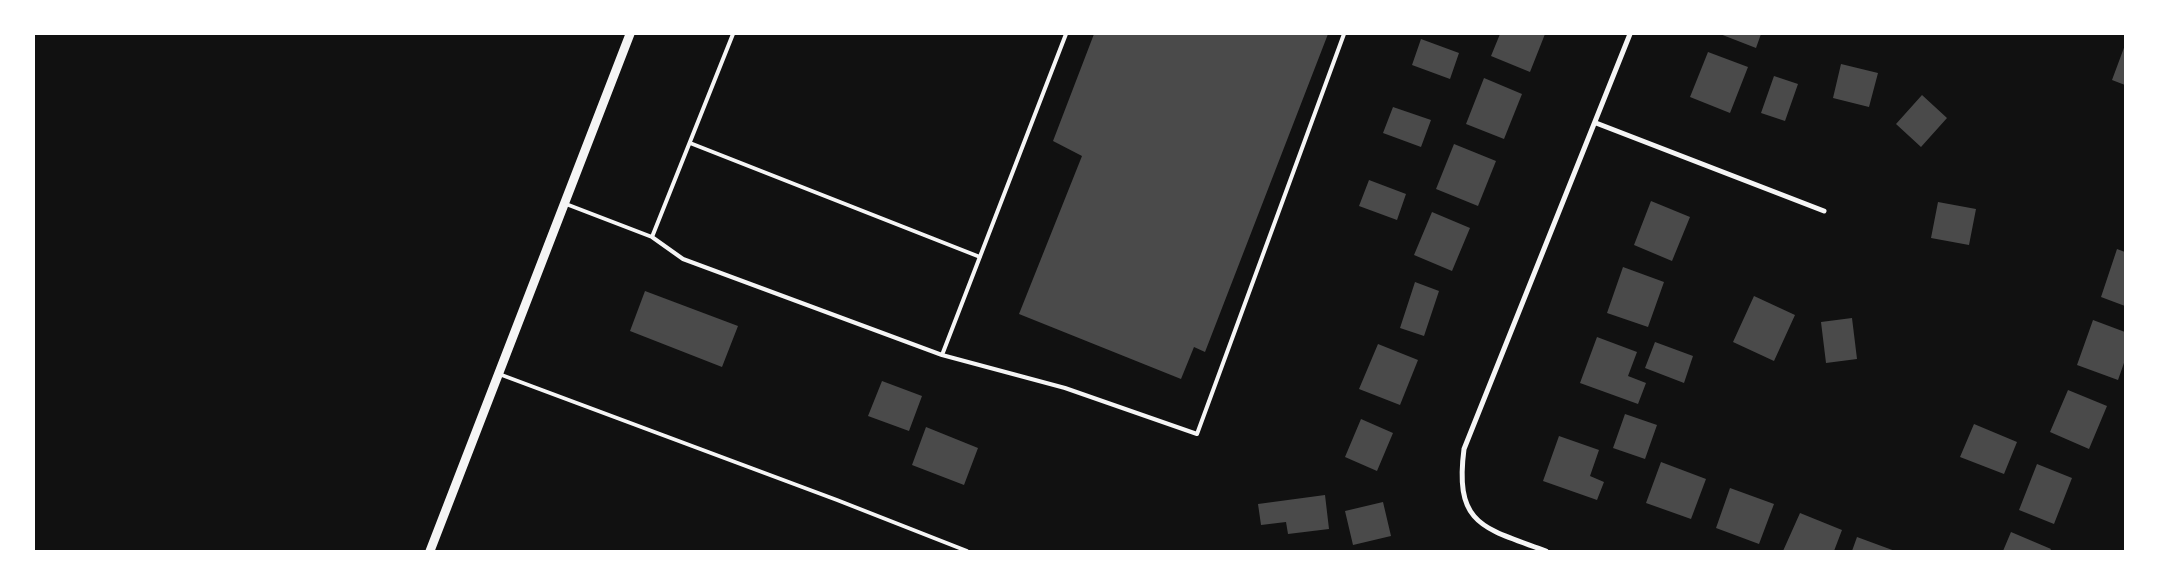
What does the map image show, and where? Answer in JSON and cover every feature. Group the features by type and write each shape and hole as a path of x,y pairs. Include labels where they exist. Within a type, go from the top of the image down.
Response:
{"street":[{"path":"430,551 630,34"},
{"path":"1546,551 1500,534 1479,522 1465,504 1460,476 1464,449 1630,34"},
{"path":"1596,123 1824,211"}],"lane":[{"path":"652,238 733,34"},
{"path":"942,355 1066,34"},
{"path":"565,204 652,238 683,259 942,355 1065,388 1197,434 1344,34"},
{"path":"690,143 980,257"},
{"path":"499,374 837,500 967,551"}],"building":[{"path":"1094,34 1328,34 1205,352 1194,347 1181,379 1019,314 1082,156 1053,141"},
{"path":"1500,34 1545,34 1530,72 1491,56"},
{"path":"1720,34 1761,34 1756,48"},
{"path":"1421,39 1459,53 1450,79 1412,65"},
{"path":"2125,45 2125,85 2112,80"},
{"path":"1708,52 1748,67 1730,113 1690,97"},
{"path":"1841,64 1878,73 1869,107 1833,98"},
{"path":"1774,76 1798,84 1785,121 1761,113"},
{"path":"1484,78 1522,94 1504,139 1466,124"},
{"path":"1922,95 1947,118 1921,147 1896,124"},
{"path":"1393,107 1431,120 1421,147 1383,133"},
{"path":"1454,144 1496,161 1478,206 1436,189"},
{"path":"1369,180 1406,194 1397,220 1359,206"},
{"path":"1651,201 1690,217 1672,261 1634,245"},
{"path":"1938,202 1976,209 1969,245 1931,238"},
{"path":"1432,212 1470,228 1452,271 1414,255"},
{"path":"2117,249 2125,252 2125,306 2101,297"},
{"path":"1623,267 1664,282 1648,327 1607,313"},
{"path":"1415,282 1439,291 1424,336 1400,328"},
{"path":"645,291 738,326 722,367 630,331"},
{"path":"1754,296 1795,315 1774,361 1733,342"},
{"path":"1852,318 1857,359 1826,363 1821,322"},
{"path":"2093,320 2125,332 2125,360 2118,380 2077,365"},
{"path":"1597,337 1637,352 1628,376 1646,383 1638,404 1580,383"},
{"path":"1655,342 1693,356 1684,383 1645,368"},
{"path":"1378,344 1418,360 1400,405 1359,389"},
{"path":"882,381 922,396 909,431 868,416"},
{"path":"2068,390 2107,406 2089,449 2050,432"},
{"path":"1625,414 1657,425 1645,459 1613,448"},
{"path":"1361,419 1393,433 1377,471 1345,457"},
{"path":"1974,424 2017,442 2004,474 1960,457"},
{"path":"926,427 978,448 964,485 912,465"},
{"path":"1559,436 1599,450 1590,476 1604,482 1597,500 1543,481"},
{"path":"1661,462 1706,479 1691,519 1646,503"},
{"path":"2037,464 2072,478 2054,524 2019,510"},
{"path":"1730,488 1774,504 1759,544 1716,528"},
{"path":"1325,495 1329,529 1288,534 1286,522 1261,525 1258,504"},
{"path":"1383,502 1391,536 1353,545 1345,511"},
{"path":"1800,513 1842,530 1834,551 1783,551"},
{"path":"2011,532 2051,549 2050,551 2003,551"},
{"path":"1857,537 1895,551 1852,551"}]}
